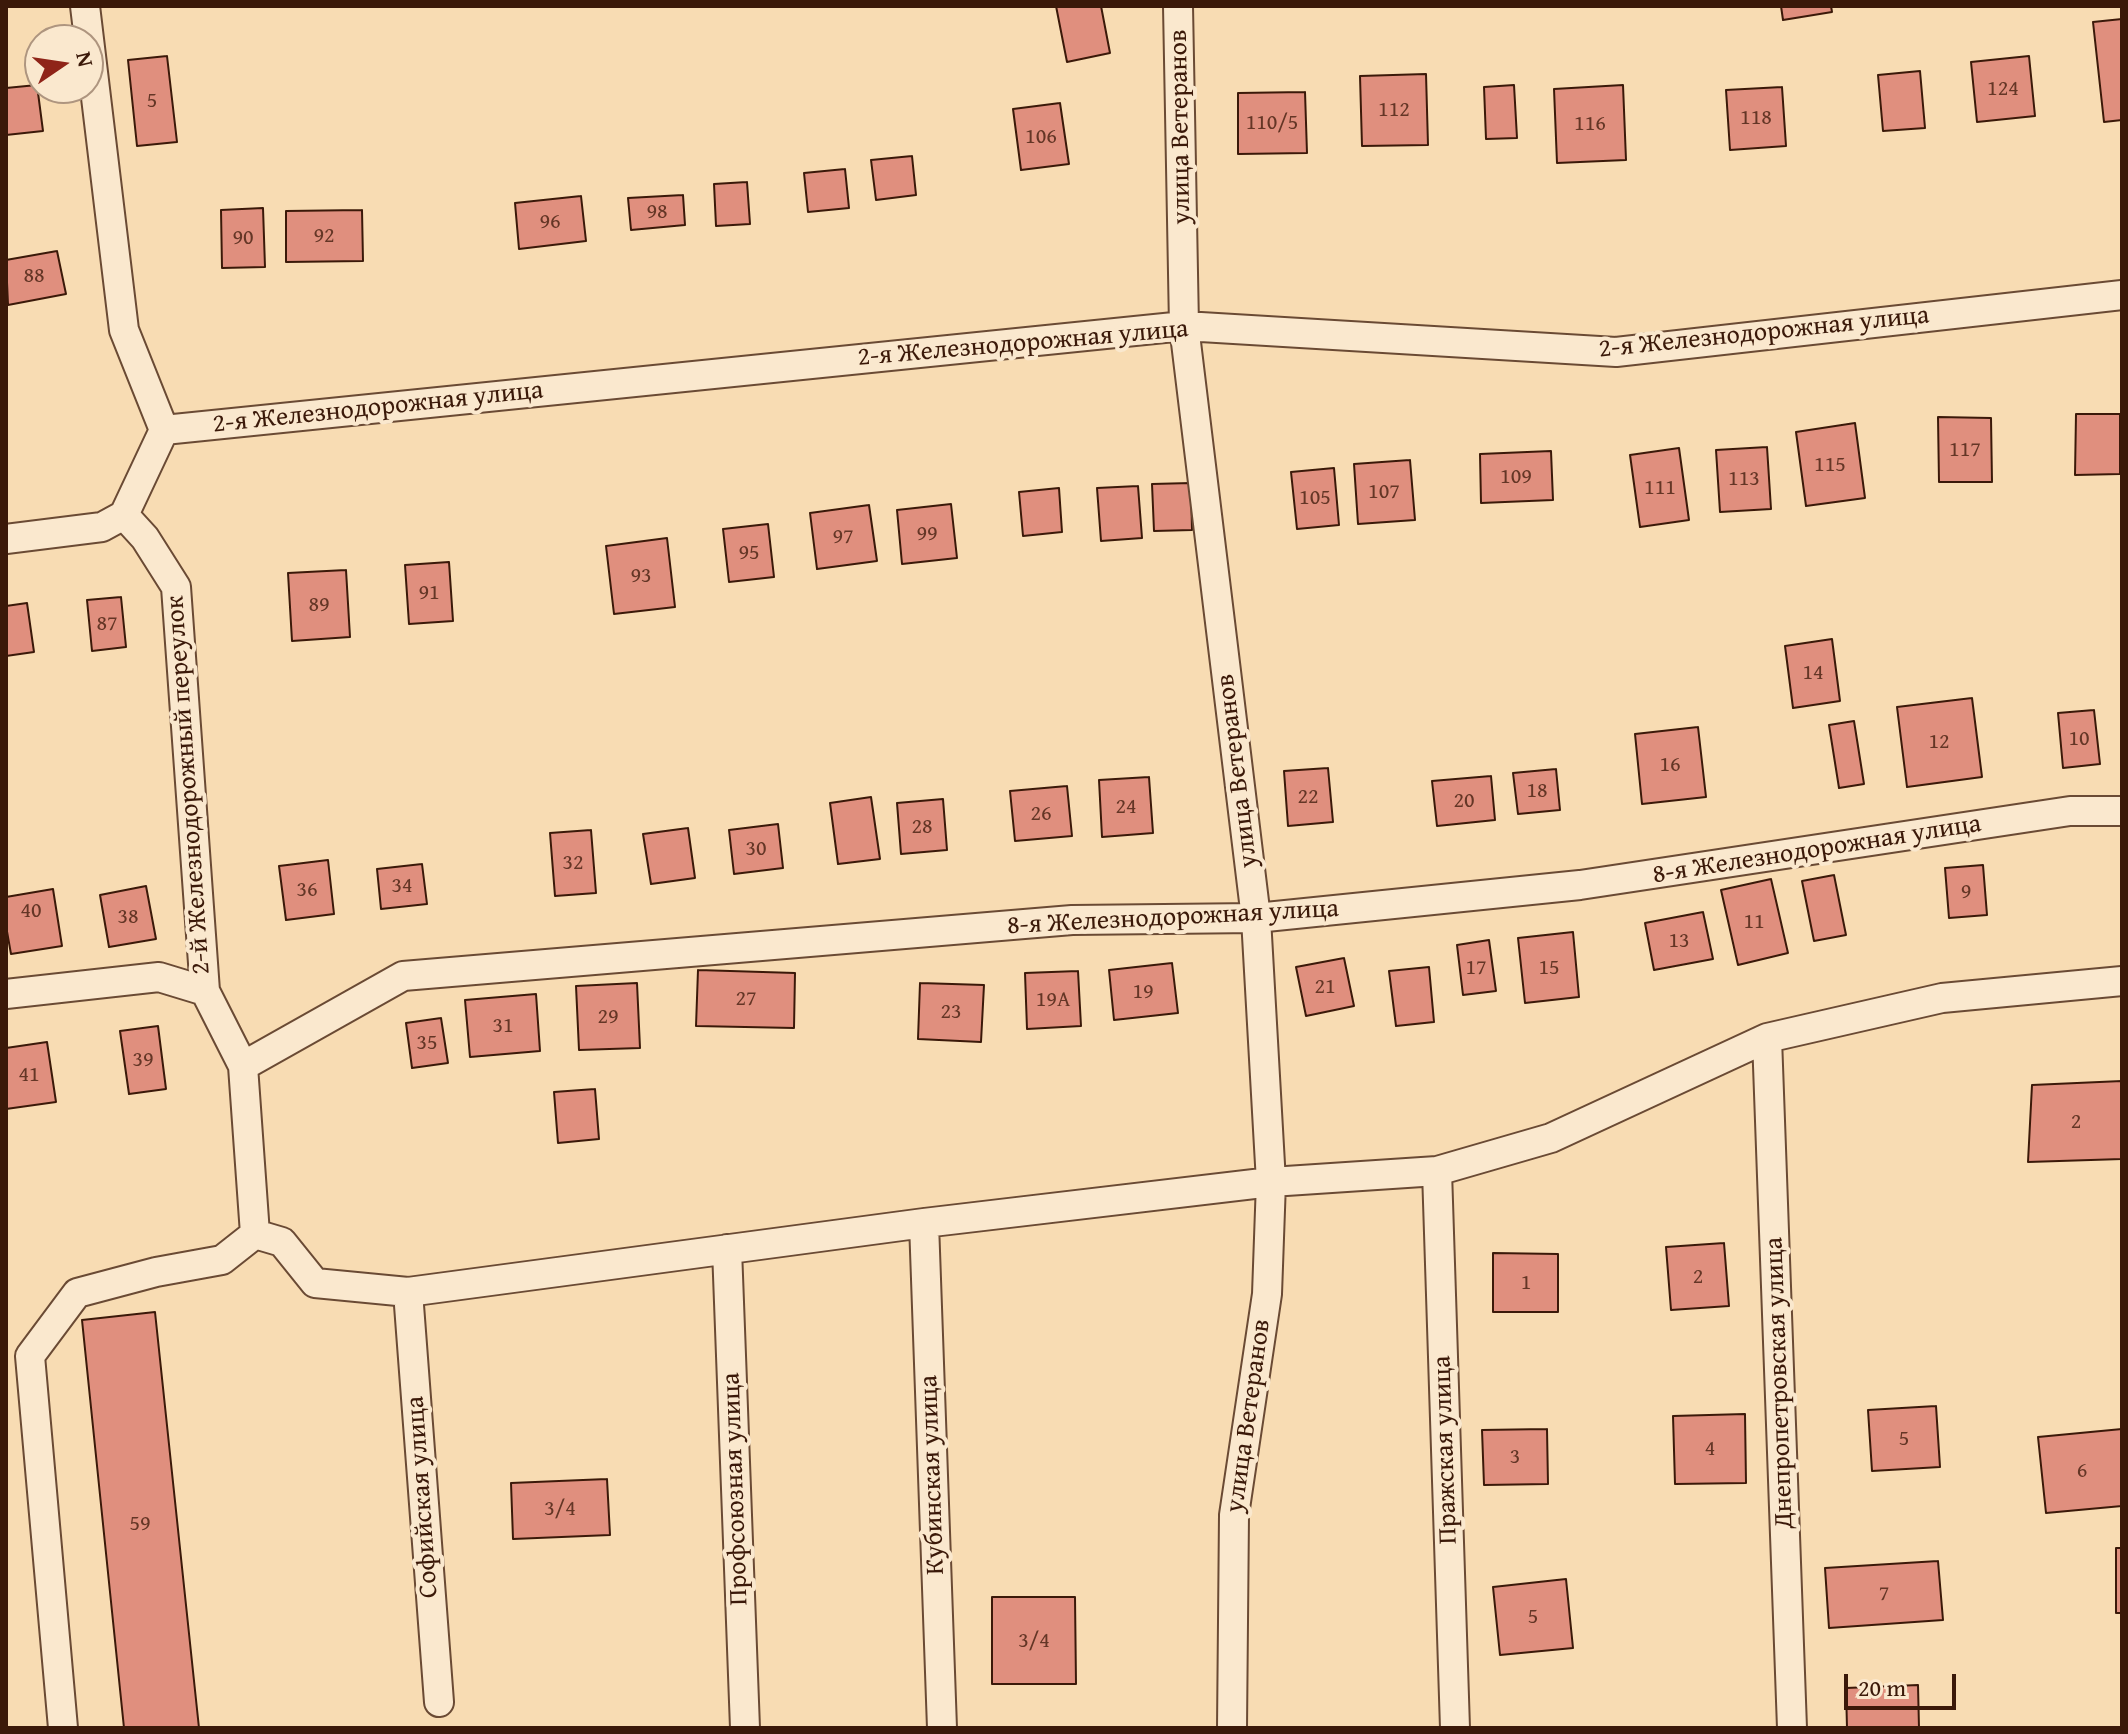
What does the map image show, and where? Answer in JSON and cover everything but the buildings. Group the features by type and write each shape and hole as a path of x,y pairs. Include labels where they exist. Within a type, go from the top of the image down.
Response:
{"street":[{"path":"6,539 102,527 124,515 164,430 124,330 85,6"},
{"name":"улица Ветеранов","path":"1178,6 1184,326 1256,918 1271,1182 1267,1294 1234,1515 1232,1728"},
{"name":"2-я Железнодорожная улица","path":"164,430 1184,326 1616,352 2122,295"},
{"name":"2-й Железнодорожный переулок","path":"124,515 145,538 176,587 205,991 243,1066 255,1234"},
{"name":"8-я Железнодорожная улица","path":"243,1066 403,976 1072,920 1256,918 1580,885 2070,811 2122,811"},
{"path":"6,994 159,977 205,991"},
{"path":"63,1728 18,1357 77,1293 156,1272 222,1260 255,1234 282,1242 315,1283 408,1292 924,1223 1271,1182 1437,1171 1551,1138 1767,1038 1942,998 2122,981"},
{"name":"Днепропетровская улица","path":"1767,1038 1792,1728"},
{"name":"Пражская улица","path":"1437,1171 1455,1728"},
{"name":"Кубинская улица","path":"924,1223 942,1728"},
{"name":"Профсоюзная улица","path":"727,1249 745,1728"},
{"name":"Софийская улица","path":"408,1292 439,1702"}]}
